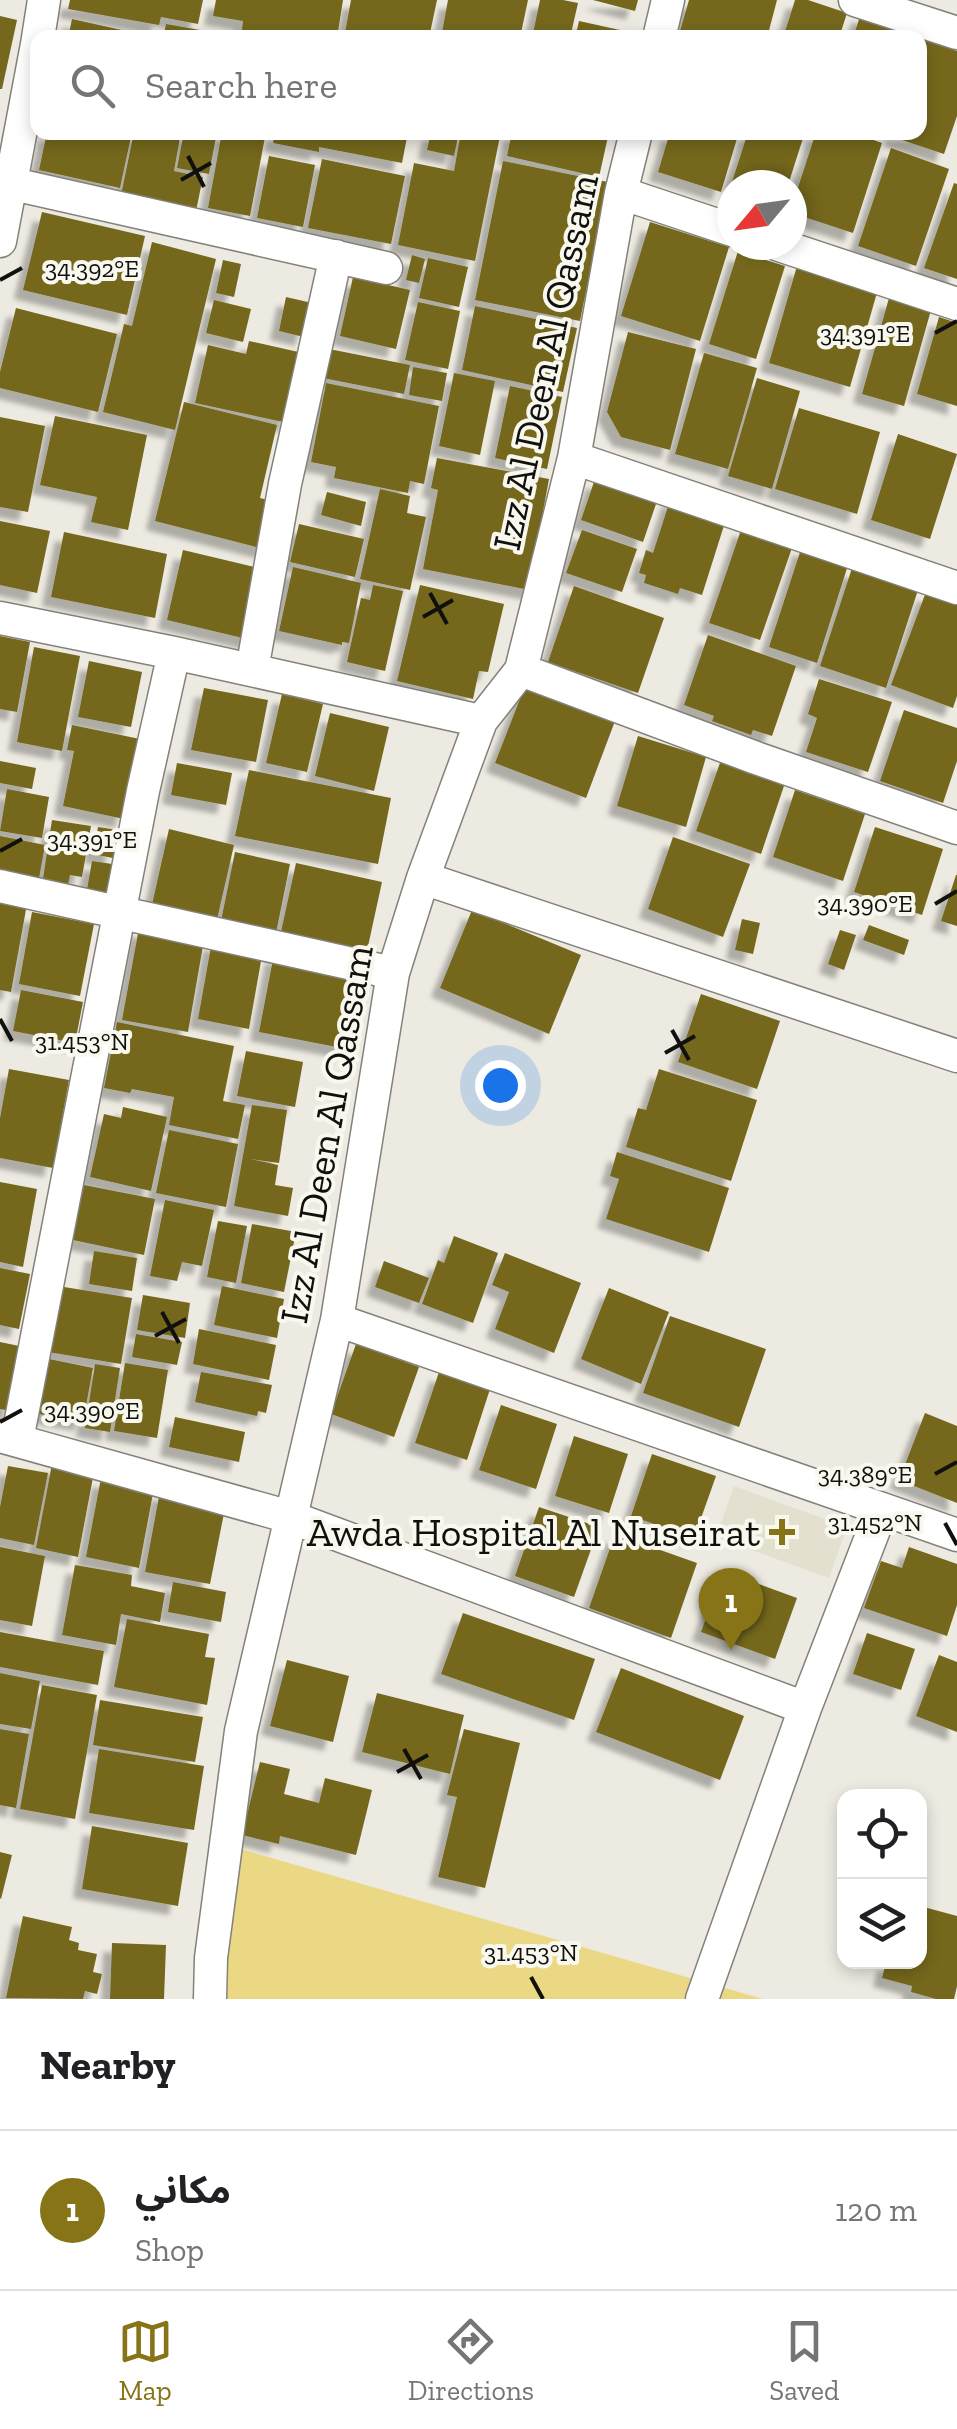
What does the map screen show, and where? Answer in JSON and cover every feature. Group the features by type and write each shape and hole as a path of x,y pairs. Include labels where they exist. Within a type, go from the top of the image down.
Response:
{"street":[{"path":"39,30 44,0"},
{"path":"661,30 668,0"},
{"path":"855,0 957,33"},
{"path":"0,241 6,182 30,74"},
{"name":"Izz Al Deen Al Qassam","path":"210,1999 211,1958 241,1731 337,1320 392,973 481,721 522,670 574,458 634,140"},
{"path":"6,182 386,268"},
{"path":"622,193 717,225"},
{"path":"807,254 957,304"},
{"path":"252,670 285,484 336,256"},
{"path":"574,458 957,588"},
{"path":"0,618 481,721"},
{"path":"174,653 64,1192 9,1438 290,1516 805,1708"},
{"path":"522,670 957,828"},
{"path":"423,878 957,1056"},
{"path":"0,886 392,973"},
{"path":"337,1320 957,1535"},
{"path":"702,1999 805,1708 882,1509"}],"shaded area":[{"name":"Awda Hospital Al Nuseirat","path":"734,1486 847,1527 829,1578 716,1537"},
{"path":"223,1844 763,1999 209,1999"}],"building":[{"path":"70,0 203,0 198,24 161,17 159,25 68,9"},
{"path":"216,0 343,0 338,30 242,30 243,21 213,16"},
{"path":"351,0 437,0 431,30 345,30"},
{"path":"448,0 528,0 522,30 442,30"},
{"path":"540,0 578,3 572,30 534,30"},
{"path":"593,0 638,0 635,11"},
{"path":"689,0 777,0 769,30 680,30"},
{"path":"795,0 808,0 847,13 842,30 786,30"},
{"path":"861,13 909,30 856,30"},
{"path":"0,16 17,20 2,89 0,89"},
{"path":"72,19 122,30 70,30"},
{"path":"579,21 620,30 577,30"},
{"path":"166,24 200,30 165,30"},
{"path":"927,41 957,51 957,116 944,154 902,140 927,140"},
{"path":"45,140 130,140 120,188 39,170"},
{"path":"132,140 180,140 174,171 203,177 196,211 121,195"},
{"path":"182,140 215,140 209,174 177,168"},
{"path":"221,140 264,140 250,216 208,208"},
{"path":"406,140 402,163 319,147 319,152 273,143"},
{"path":"429,140 457,140 454,156 427,150"},
{"path":"460,140 499,140 475,261 398,245 414,163 454,171"},
{"path":"510,140 607,140 599,177 507,156"},
{"path":"668,140 737,140 728,170 717,170 717,191 658,172"},
{"path":"745,140 802,140 793,170 736,170"},
{"path":"813,140 882,143 853,233 807,218 807,170 804,170"},
{"path":"891,148 949,169 916,266 858,246"},
{"path":"269,156 315,165 303,227 257,218"},
{"path":"322,159 405,176 391,244 308,228"},
{"path":"503,161 608,182 580,321 475,300"},
{"path":"954,183 957,184 957,279 924,268"},
{"path":"42,212 145,236 127,315 23,290"},
{"path":"650,222 717,243 717,260 725,260 700,341 621,316"},
{"path":"152,242 216,259 175,430 103,412 124,324 132,326"},
{"path":"412,255 425,259 419,283 406,280"},
{"path":"428,258 468,267 459,307 419,298"},
{"path":"223,260 241,264 234,297 216,293"},
{"path":"735,260 766,260 785,266 756,359 709,344"},
{"path":"797,266 878,289 850,387 769,363"},
{"path":"353,277 410,290 396,349 340,336"},
{"path":"286,297 312,303 304,337 279,331"},
{"path":"889,298 931,310 904,406 862,394"},
{"path":"214,300 251,309 243,342 206,333"},
{"path":"418,302 460,311 448,369 405,360"},
{"path":"475,306 577,328 563,392 462,370"},
{"path":"16,308 117,334 98,412 0,388 0,372"},
{"path":"939,317 957,323 957,406 917,394"},
{"path":"628,332 696,349 670,450 621,437 607,412"},
{"path":"249,341 303,353 288,423 195,403 208,345 246,354"},
{"path":"329,349 410,365 404,394 323,378"},
{"path":"704,353 757,368 728,469 675,454"},
{"path":"413,367 447,373 442,401 409,395"},
{"path":"454,373 495,381 480,455 439,446"},
{"path":"757,378 800,391 772,489 728,476"},
{"path":"326,383 439,406 424,484 410,481 408,493 334,478 336,467 311,462"},
{"path":"510,386 562,397 547,469 495,458"},
{"path":"184,402 277,425 260,498 280,503 268,550 155,521"},
{"path":"799,408 880,432 857,514 775,489"},
{"path":"55,416 147,435 128,530 91,522 97,497 40,485"},
{"path":"0,417 45,426 28,512 0,507"},
{"path":"898,434 957,454 930,539 871,520"},
{"path":"437,458 549,479 535,555 534,591 423,569 438,490 431,488"},
{"path":"595,479 657,501 643,542 581,520"},
{"path":"380,489 410,496 407,513 426,517 410,590 360,579"},
{"path":"327,492 366,502 361,526 321,515"},
{"path":"671,497 727,516 702,595 680,588 678,594 644,583 646,575 639,573 646,550 653,553"},
{"path":"0,521 50,531 37,593 0,585"},
{"path":"299,524 364,539 355,577 290,562"},
{"path":"742,527 793,545 760,640 709,623"},
{"path":"582,530 637,549 622,592 566,573"},
{"path":"64,532 167,554 155,618 51,597"},
{"path":"802,546 849,562 817,663 769,647"},
{"path":"183,550 267,570 251,640 167,620"},
{"path":"293,567 361,583 349,643 342,645 279,631"},
{"path":"852,568 918,590 886,688 820,666"},
{"path":"373,585 403,591 385,671 347,662 361,598 370,600"},
{"path":"420,585 504,604 488,672 479,671 473,699 397,681"},
{"path":"574,586 664,618 638,693 548,662"},
{"path":"926,592 957,604 957,696 953,708 891,685"},
{"path":"708,635 796,666 772,736 753,730 751,735 712,721 714,716 684,705"},
{"path":"0,636 30,642 17,712 0,709"},
{"path":"34,647 80,656 62,751 17,742"},
{"path":"89,661 142,672 131,727 78,717"},
{"path":"819,679 892,702 868,772 806,752 817,718 808,714"},
{"path":"525,686 615,721 586,798 495,763"},
{"path":"204,688 268,700 256,762 191,750"},
{"path":"282,694 323,704 307,772 266,763"},
{"path":"904,710 957,728 957,761 943,803 880,781"},
{"path":"330,713 389,727 374,791 315,776"},
{"path":"72,725 140,739 124,819 63,806 74,751 67,750"},
{"path":"638,736 706,757 686,827 617,806"},
{"path":"721,760 785,783 761,854 696,831"},
{"path":"0,761 36,768 32,789 0,783"},
{"path":"177,763 232,773 226,805 171,795"},
{"path":"249,770 391,798 378,864 235,836"},
{"path":"7,789 49,797 42,838 0,831"},
{"path":"795,790 865,814 843,881 773,857"},
{"path":"52,820 91,826 82,877 70,875 67,890 42,885"},
{"path":"98,827 118,830 113,858 93,854"},
{"path":"875,827 943,849 922,915 854,892"},
{"path":"169,829 234,845 216,924 151,909"},
{"path":"0,836 45,845 38,884 0,877"},
{"path":"673,837 750,864 723,937 648,909"},
{"path":"235,852 290,864 275,938 220,926"},
{"path":"92,861 112,864 105,904 85,901"},
{"path":"296,863 382,882 365,960 279,941"},
{"path":"957,875 957,926 941,921"},
{"path":"0,899 27,904 11,992 0,990"},
{"path":"472,910 581,955 549,1034 440,988"},
{"path":"32,912 94,924 80,996 19,984"},
{"path":"742,919 760,923 753,954 735,950"},
{"path":"869,925 909,940 904,955 863,940"},
{"path":"139,928 204,940 188,1032 122,1020"},
{"path":"840,930 856,935 844,970 828,964"},
{"path":"212,941 263,950 249,1029 198,1019"},
{"path":"274,954 362,971 347,1049 259,1032"},
{"path":"21,990 83,1002 75,1043 13,1031"},
{"path":"701,994 780,1021 757,1089 678,1062"},
{"path":"117,1022 234,1046 223,1101 245,1105 238,1139 169,1125 174,1097 104,1088"},
{"path":"246,1051 303,1062 295,1107 237,1096"},
{"path":"9,1069 69,1080 53,1168 0,1158 0,1118"},
{"path":"659,1069 757,1100 731,1181 626,1147 638,1108 646,1110"},
{"path":"252,1105 287,1110 279,1163 250,1159 278,1165 275,1185 293,1188 288,1216 234,1206"},
{"path":"123,1107 167,1117 151,1191 90,1177 104,1114 121,1118"},
{"path":"169,1130 238,1144 226,1207 156,1193"},
{"path":"617,1152 729,1188 709,1252 606,1219 619,1179 610,1176"},
{"path":"0,1182 37,1189 23,1267 0,1262"},
{"path":"84,1185 155,1199 144,1255 73,1240"},
{"path":"165,1200 214,1210 202,1266 182,1262 177,1281 150,1276"},
{"path":"218,1221 247,1226 236,1283 207,1277"},
{"path":"252,1224 296,1232 284,1292 241,1283"},
{"path":"454,1236 498,1253 473,1323 422,1304 438,1260 444,1263"},
{"path":"94,1251 137,1258 132,1291 89,1284"},
{"path":"505,1253 581,1283 554,1353 495,1329 509,1292 492,1285"},
{"path":"384,1261 429,1278 419,1303 375,1287"},
{"path":"0,1268 30,1274 19,1329 0,1325"},
{"path":"58,1286 132,1298 121,1364 48,1352"},
{"path":"222,1286 284,1299 277,1338 214,1325"},
{"path":"609,1288 669,1312 641,1384 581,1359"},
{"path":"143,1295 190,1303 185,1338 137,1330"},
{"path":"670,1316 766,1349 739,1427 643,1393"},
{"path":"199,1329 276,1345 269,1380 193,1364"},
{"path":"136,1334 182,1342 177,1365 132,1357"},
{"path":"0,1342 24,1347 12,1411 0,1409"},
{"path":"356,1344 419,1367 394,1437 331,1414"},
{"path":"44,1358 93,1368 83,1422 34,1413"},
{"path":"125,1363 168,1370 157,1438 114,1431"},
{"path":"95,1364 120,1368 110,1432 85,1428"},
{"path":"201,1372 272,1385 266,1413 258,1411 257,1416 195,1402"},
{"path":"439,1372 490,1389 467,1460 415,1443"},
{"path":"501,1405 557,1424 536,1489 479,1470"},
{"path":"925,1413 957,1426 957,1503 899,1480"},
{"path":"175,1417 245,1432 239,1462 169,1447"},
{"path":"574,1436 628,1454 609,1513 555,1496"},
{"path":"652,1454 716,1476 694,1538 631,1516"},
{"path":"52,1464 94,1472 78,1557 36,1548"},
{"path":"8,1466 48,1473 34,1545 0,1538 0,1507"},
{"path":"101,1478 154,1488 139,1568 86,1557"},
{"path":"160,1491 226,1503 210,1584 145,1572"},
{"path":"539,1507 599,1527 574,1597 515,1576"},
{"path":"615,1534 697,1563 671,1638 589,1608"},
{"path":"0,1547 45,1556 32,1626 0,1620"},
{"path":"909,1547 957,1564 957,1605 947,1636 864,1608 881,1561 902,1568"},
{"path":"75,1565 132,1575 131,1586 165,1593 160,1622 121,1614 116,1645 62,1635"},
{"path":"723,1571 797,1598 775,1659 701,1632"},
{"path":"173,1582 226,1592 221,1622 168,1612"},
{"path":"463,1613 595,1659 574,1720 441,1674"},
{"path":"127,1619 209,1634 205,1657 215,1658 207,1705 114,1687"},
{"path":"0,1632 104,1651 98,1685 0,1667"},
{"path":"867,1633 915,1649 901,1690 853,1674"},
{"path":"939,1655 957,1662 957,1732 916,1716"},
{"path":"287,1660 349,1676 333,1742 270,1726"},
{"path":"621,1668 744,1716 720,1780 596,1732"},
{"path":"0,1673 40,1681 31,1729 0,1724"},
{"path":"42,1685 97,1695 75,1819 20,1809"},
{"path":"377,1693 464,1715 450,1774 362,1752"},
{"path":"100,1700 203,1717 195,1762 93,1745"},
{"path":"0,1729 29,1734 16,1808 0,1805"},
{"path":"464,1729 520,1743 485,1888 438,1877 457,1797 447,1795"},
{"path":"99,1749 204,1766 194,1830 89,1813"},
{"path":"260,1762 290,1769 284,1794 319,1803 325,1778 372,1790 356,1855 280,1836 279,1844 242,1835"},
{"path":"92,1826 188,1843 178,1906 82,1889"},
{"path":"0,1852 12,1855 1,1899 0,1898"},
{"path":"927,1908 957,1916 954,1999 911,1992 912,1986 882,1978 884,1969 927,1969"},
{"path":"23,1916 72,1927 69,1940 79,1943 78,1950 97,1954 93,1972 102,1974 97,1994 85,1991 83,1999 6,1998"},
{"path":"112,1943 166,1945 164,1999 110,1999"}],"place":[{"name":"Awda Hospital Al Nuseirat","path":"782,1532"},
{"name":"مكاني","path":"731,1650"}]}
